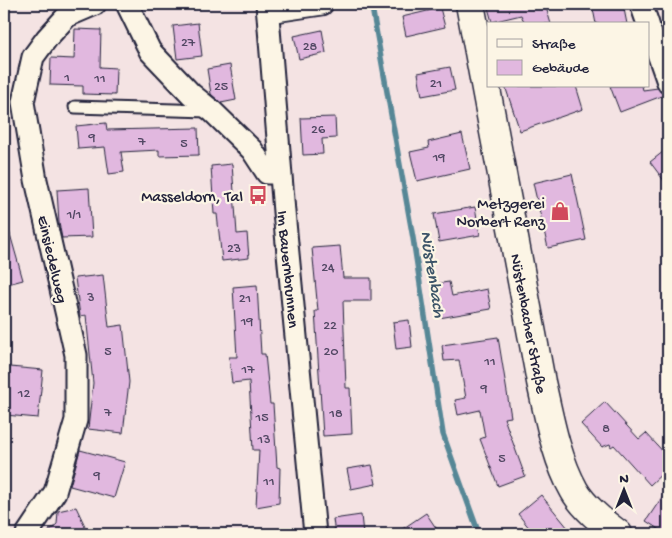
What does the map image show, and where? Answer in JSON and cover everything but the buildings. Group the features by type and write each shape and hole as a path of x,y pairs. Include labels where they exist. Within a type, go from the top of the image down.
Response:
{"main road":[{"name":"Nüstenbacher Straße","path":"470,4 541,382 550,420 561,459 574,491 602,522 618,534"}],"street":[{"name":"Einsiedelweg","path":"27,534 55,492 76,420 76,356 36,180 23,102 33,58 47,38 67,16 95,4"},
{"path":"127,4 150,52 191,94 212,111 252,150 267,173 280,173"},
{"path":"267,8 322,4"},
{"path":"641,4 647,22"},
{"name":"Im Bauernbrunnen","path":"267,8 280,173 315,534"},
{"path":"650,30 668,82"}],"lane":[{"path":"75,107 212,111"}],"waterway":[{"name":"Nüstenbach","path":"373,13 413,238 443,434 479,534"}],"place":[{"name":"Masseldorn, Tal","path":"258,195"},
{"name":"Metzgerei Norbert Renz","path":"560,211"}]}
